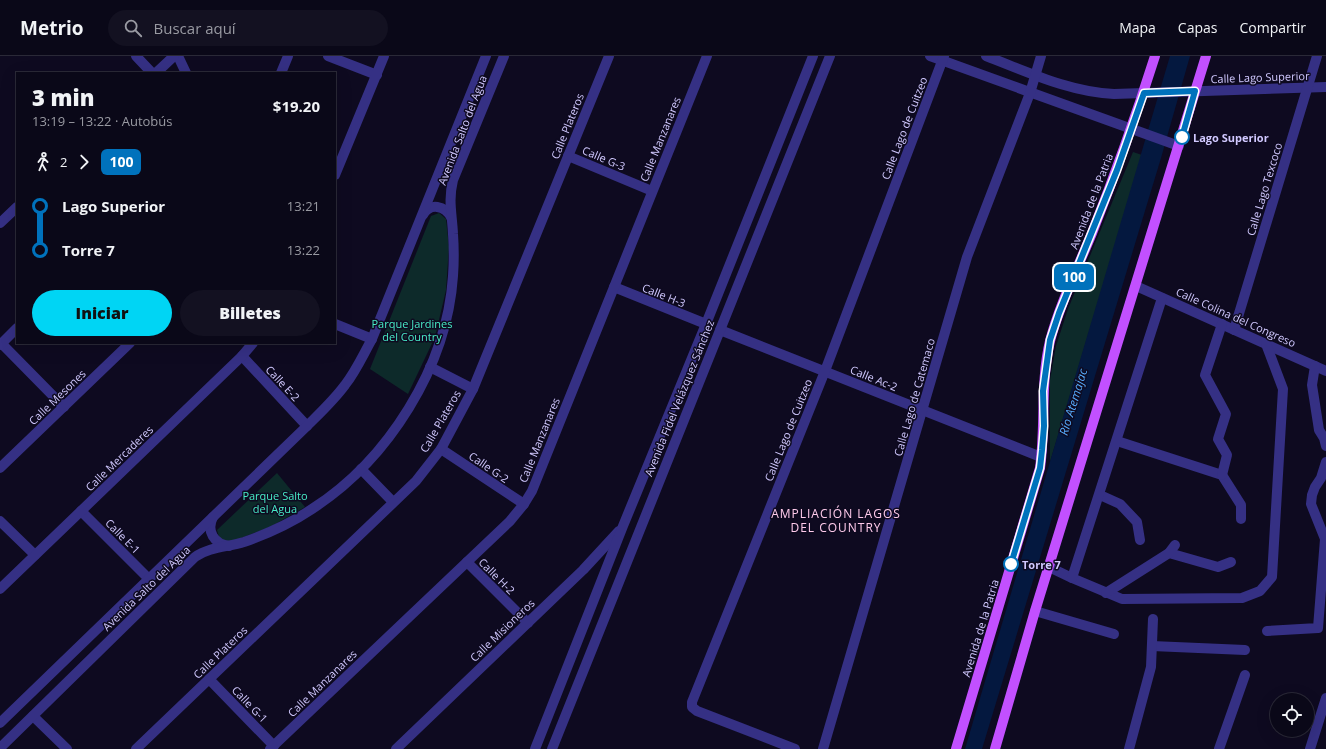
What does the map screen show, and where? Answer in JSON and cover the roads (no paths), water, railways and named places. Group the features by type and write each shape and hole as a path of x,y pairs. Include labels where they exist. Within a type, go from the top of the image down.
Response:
{"main road":[{"name":"Avenida de la Patria","path":"956,749 1038,475 1044,426 1043,391 1050,340 1059,313 1117,170 1135,130 1155,56"},
{"path":"995,749 1035,611 1136,286 1175,144 1191,92 1206,56"}],"street":[{"path":"136,56 151,72"},
{"path":"157,72 174,56"},
{"path":"178,56 186,72"},
{"path":"281,72 288,56"},
{"path":"328,56 377,75"},
{"path":"336,173 384,56"},
{"name":"Avenida Salto del Agua","path":"0,748 201,552 243,542 292,521 338,489 361,469 381,448 397,427 430,367 445,321 450,297 454,255 450,203 453,180 504,56"},
{"name":"Calle Plateros","path":"136,749 416,481 441,449 473,389 608,56"},
{"name":"Calle Manzanares","path":"272,747 510,521 524,504 532,491 707,56"},
{"name":"Avenida Fidel Velázquez Sánchez","path":"535,749 623,526 683,381 813,56"},
{"name":"Avenida Fidel Velázquez Sánchez","path":"552,749 830,56"},
{"path":"930,56 943,58 1030,92 1175,144"},
{"path":"986,56 1036,75 1082,90 1114,94 1144,93"},
{"name":"Calle Lago de Catemaco","path":"823,749 967,257 1030,92 1041,56"},
{"name":"Calle Lago Texcoco","path":"1234,330 1317,56"},
{"name":"Calle Lago de Cuitzeo","path":"795,749 697,711 692,707 692,702 825,371 943,58"},
{"path":"484,61 497,72"},
{"name":"Avenida Salto del Agua","path":"0,723 327,407 345,386 358,366 372,339 484,61"},
{"path":"804,77 819,82"},
{"name":"Calle Lago Superior","path":"1144,93 1326,87"},
{"name":"Calle G-3","path":"568,156 652,191"},
{"path":"420,219 428,208 437,207 445,210 451,217"},
{"path":"0,223 16,208"},
{"name":"Calle Colina del Congreso","path":"1136,286 1326,370"},
{"name":"Calle H-3","path":"614,288 706,324"},
{"path":"1072,578 1100,495 1162,298"},
{"path":"336,324 372,339"},
{"path":"1222,324 1205,375 1226,414 1218,439 1227,455 1222,476"},
{"path":"16,329 1,344 64,407"},
{"name":"Calle Ac-2","path":"720,330 1041,457"},
{"name":"Calle Mesones","path":"0,468 129,344"},
{"name":"Calle Mercaderes","path":"0,589 242,356 252,344"},
{"path":"1049,567 1122,599 1242,598 1260,591 1272,577 1283,389 1266,344"},
{"name":"Calle E-2","path":"242,356 307,426"},
{"path":"1315,366 1312,385 1319,430 1324,438 1326,446"},
{"path":"430,367 473,389"},
{"path":"683,381 697,387"},
{"path":"1117,441 1222,476 1241,505 1241,519"},
{"name":"Calle G-2","path":"441,449 524,504"},
{"path":"1267,630 1318,628 1325,539 1311,504 1312,495 1321,478 1326,462"},
{"path":"361,469 393,502"},
{"path":"1100,495 1120,504 1137,522 1140,540"},
{"name":"Calle E-1","path":"81,511 149,579"},
{"path":"216,514 211,523 211,532 216,541 229,546"},
{"path":"0,521 35,555"},
{"name":"Calle Misioneros","path":"396,749 583,570 623,526"},
{"path":"1106,593 1172,549 1218,567 1231,562"},
{"name":"Calle H-2","path":"467,562 528,623"},
{"path":"1035,611 1114,634"},
{"path":"1130,749 1151,667 1153,619"},
{"path":"1152,646 1245,650"},
{"path":"61,664 72,677"},
{"path":"1219,749 1245,675"},
{"name":"Calle G-1","path":"209,679 272,747"},
{"path":"1310,749 1326,698"},
{"path":"33,716 67,749"}],"water":[{"name":"Río Atemajac","path":"1170,56 1190,56 1161,158 982,749 965,749"}],"place":[{"name":"Lago Superior","path":"1182,137"},
{"name":"Torre 7","path":"1011,564"}],"district":[{"name":"AMPLIACIÓN LAGOS DEL COUNTRY","path":"836,520"}],"park label":[{"name":"Parque Jardines del Country","path":"412,329"},
{"name":"Parque Salto del Agua","path":"275,501"}]}
